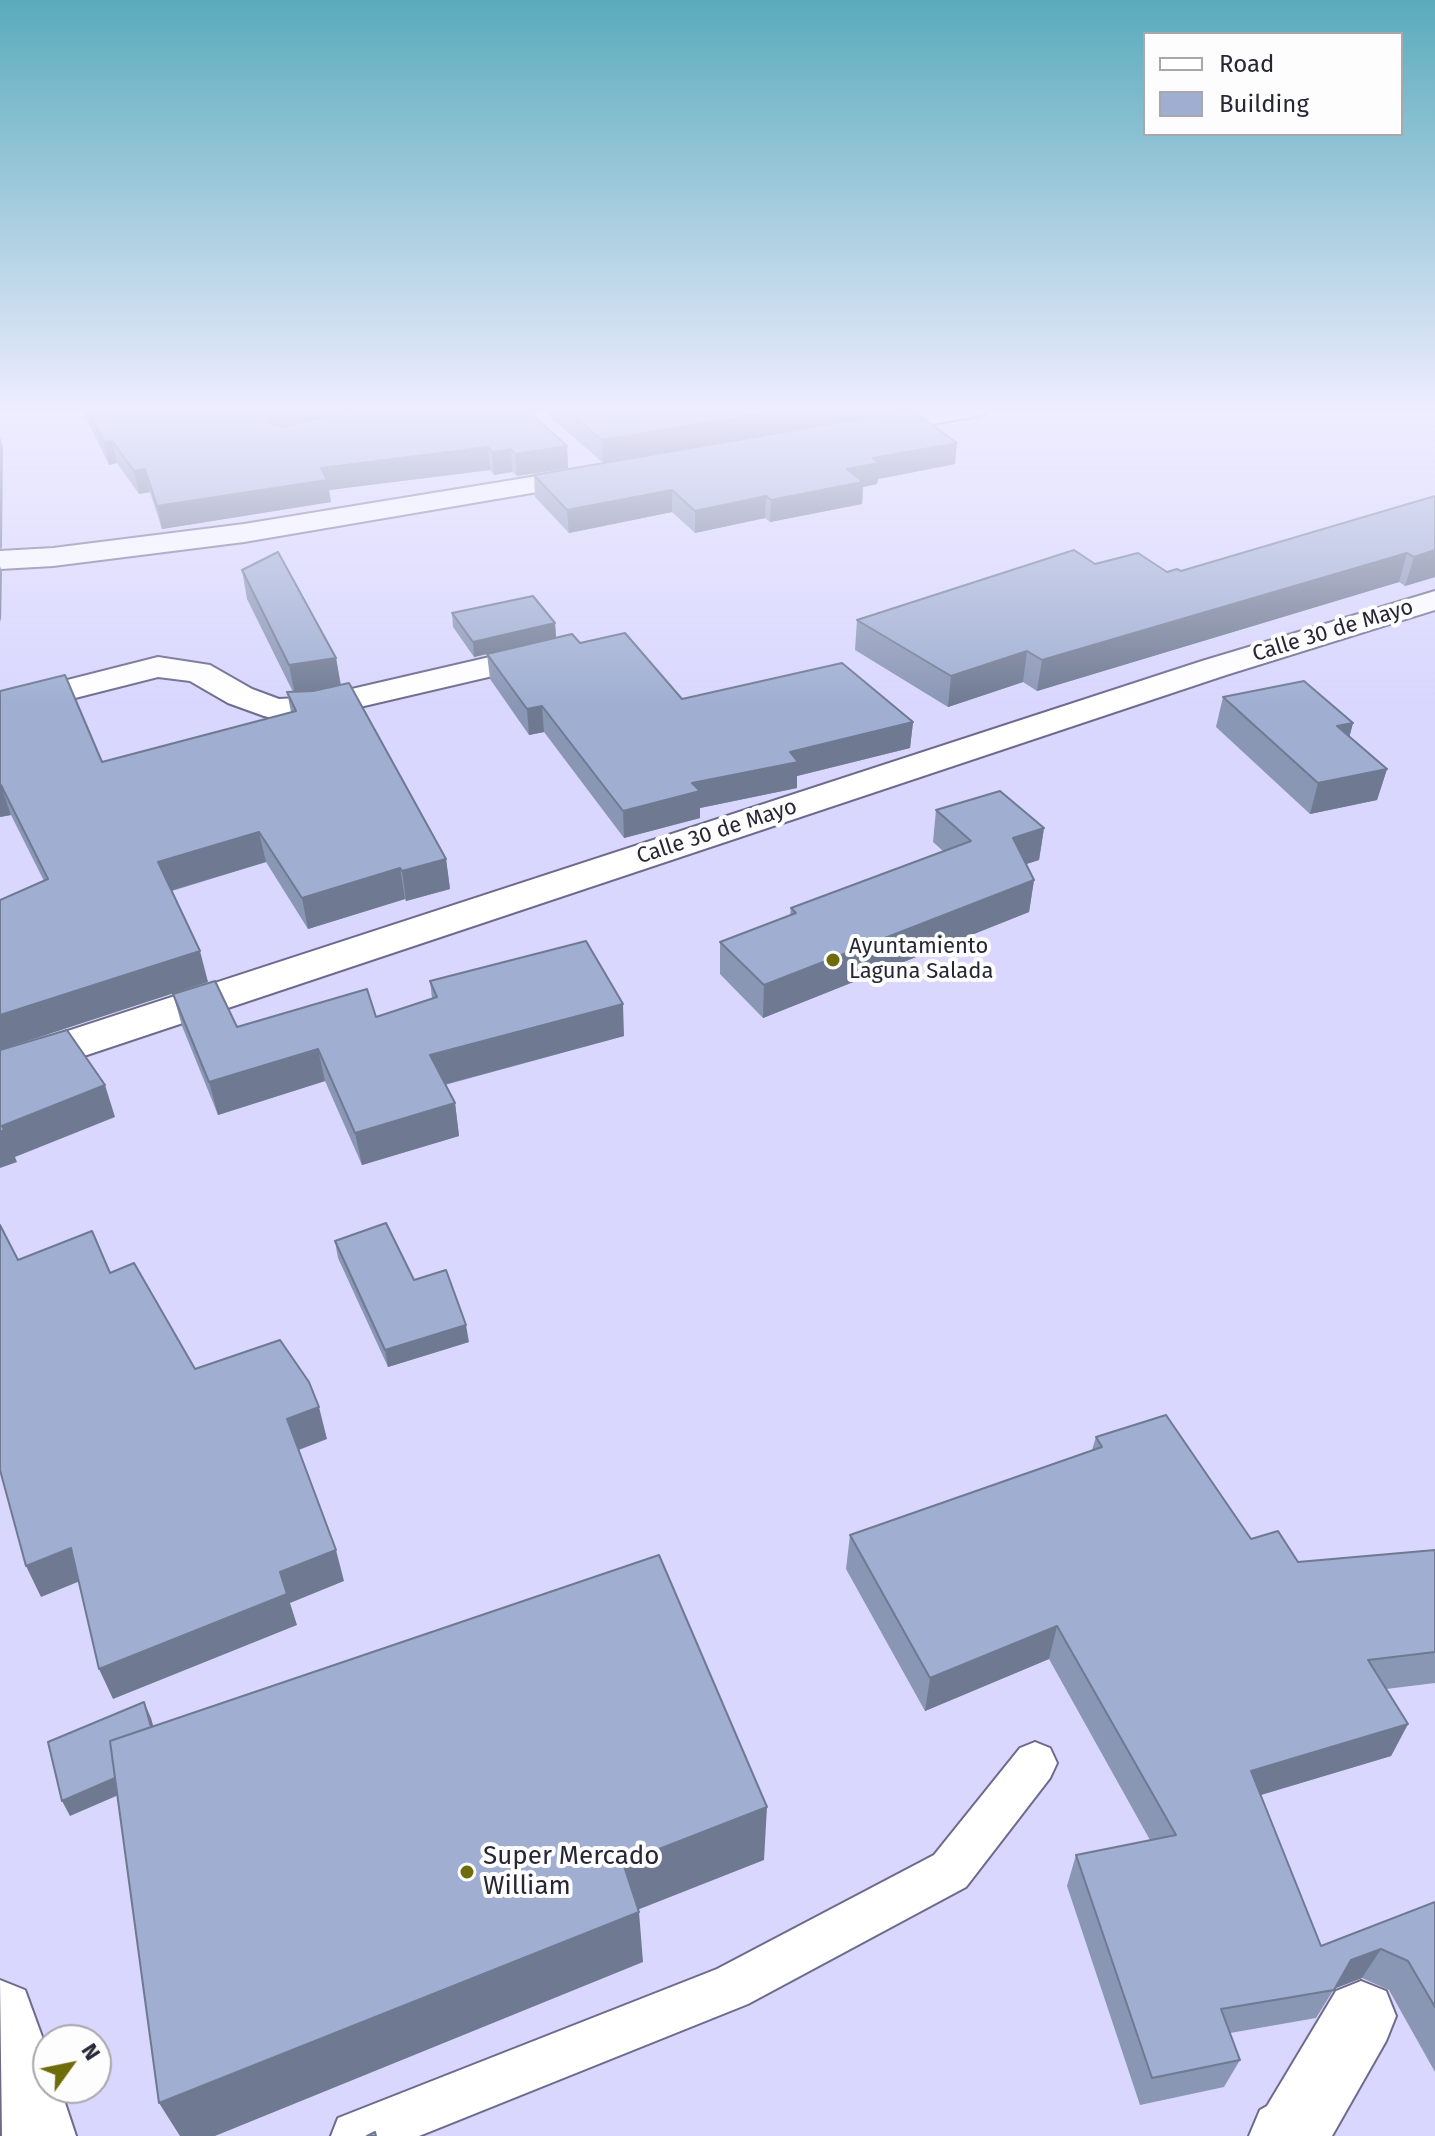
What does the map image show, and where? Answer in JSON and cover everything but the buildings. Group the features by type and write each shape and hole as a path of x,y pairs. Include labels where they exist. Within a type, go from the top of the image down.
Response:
{"street":[{"path":"0,560 53,557 244,533 395,508"},
{"name":"Calle 30 de Mayo","path":"0,1069 1214,668 1435,600"},
{"path":"0,707 158,667 198,672 240,696 276,709 317,707 580,646"},
{"path":"0,2015 39,2136"},
{"path":"1286,2136 1293,2132 1361,2016"}],"lane":[{"path":"356,2136 731,1987 950,1871 1035,1763"}],"place":[{"name":"Ayuntamiento Laguna Salada","path":"833,960"},
{"name":"Super Mercado William","path":"467,1872"}]}
